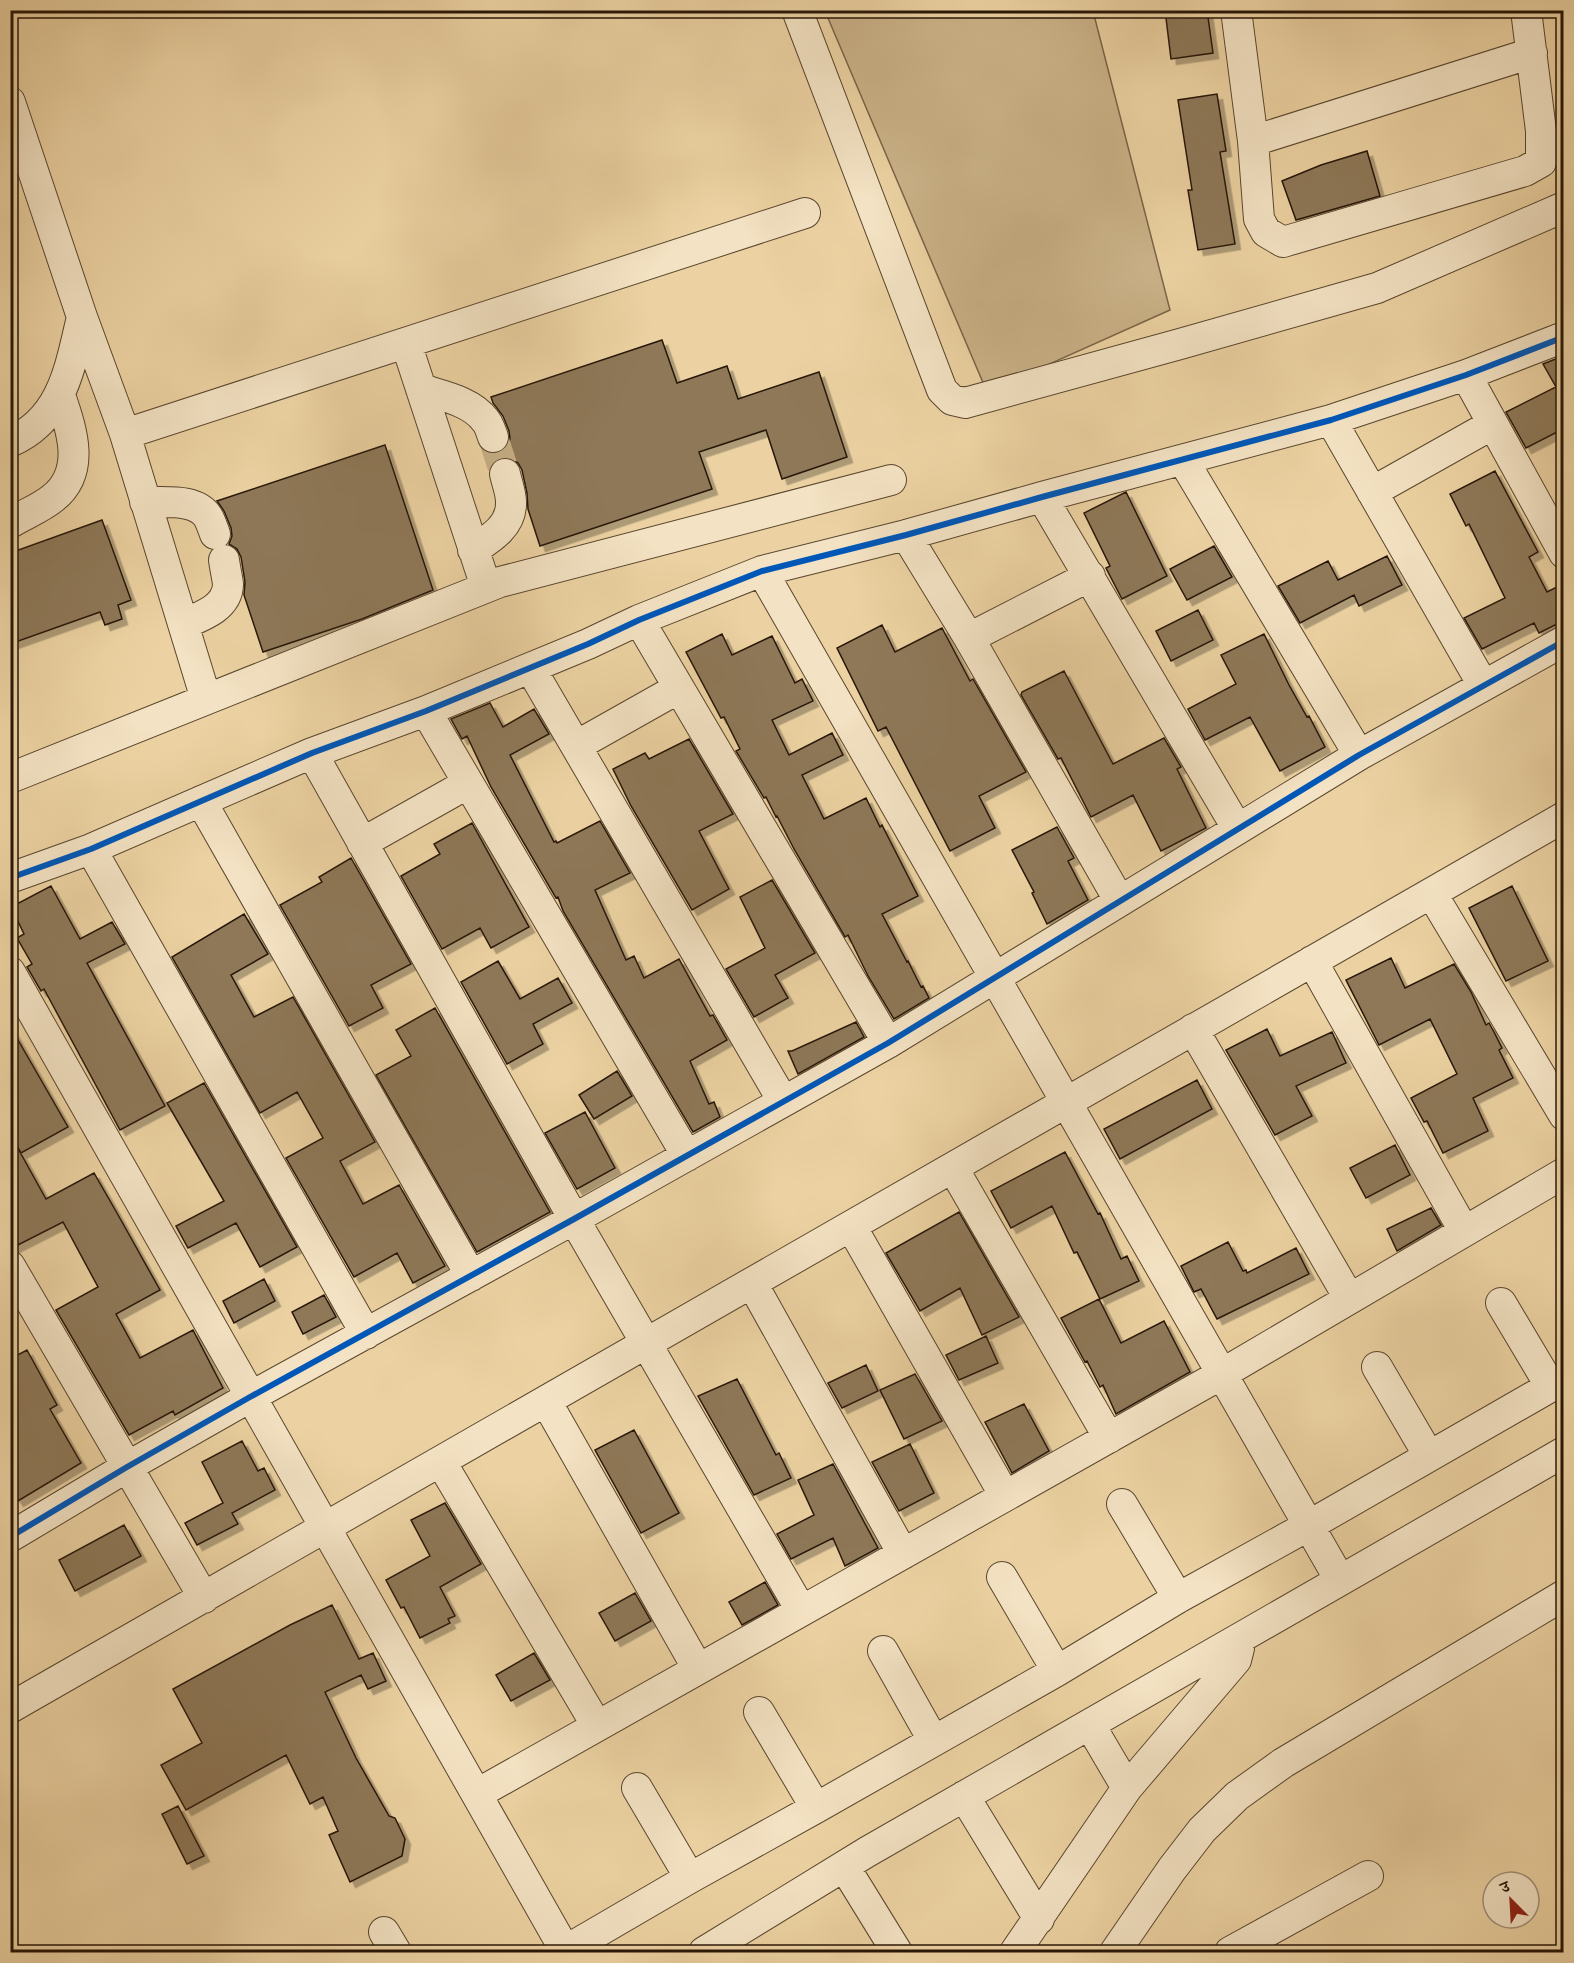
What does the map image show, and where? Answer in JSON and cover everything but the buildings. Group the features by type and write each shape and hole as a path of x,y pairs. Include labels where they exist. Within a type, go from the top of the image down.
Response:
{"street":[{"path":"797,10 942,390 952,400 965,403 1377,288 1563,207"},
{"path":"1236,10 1253,141 1259,219 1266,232 1283,242 1525,171 1541,162 1541,131 1526,10"},
{"path":"1253,141 1532,53"},
{"path":"10,102 82,317 125,434 206,699"},
{"path":"125,434 805,213"},
{"path":"10,442 39,425 60,395 68,376 82,317"},
{"path":"10,878 92,849 312,753 531,669 639,620 762,571 906,535 1331,420 1466,375 1563,337"},
{"path":"406,343 486,587"},
{"path":"1466,375 1563,552"},
{"path":"421,389 463,403 476,411 486,420 493,437"},
{"path":"12,522 54,498 67,481 74,460 74,445 60,395"},
{"path":"1331,420 1484,685"},
{"path":"1372,492 1492,424"},
{"path":"1184,460 1359,755"},
{"path":"473,550 494,537 510,513 512,502 505,474"},
{"path":"10,778 486,587 891,480"},
{"path":"1042,497 1237,828"},
{"path":"145,502 190,504 202,510 208,516 220,547 228,586 225,596 207,613 183,624"},
{"path":"906,535 969,638 1119,900"},
{"path":"762,571 996,977 1220,1375 1340,1580"},
{"path":"969,638 1090,576"},
{"path":"639,620 888,1043"},
{"path":"10,1537 250,1397 574,1220 888,1043 1359,755 1563,641"},
{"path":"531,669 783,1101"},
{"path":"576,746 679,688"},
{"path":"426,711 687,1156"},
{"path":"312,753 574,1220 801,1610"},
{"path":"362,843 467,784"},
{"path":"201,801 471,1276"},
{"path":"10,1708 1312,961 1432,894 1559,828"},
{"path":"92,849 366,1334"},
{"path":"1432,894 1563,1115"},
{"path":"1312,961 1464,1232"},
{"path":"10,972 565,1952 690,1878 1057,1671 1178,1598 1557,1383 1501,1303"},
{"path":"1193,1029 1349,1298"},
{"path":"953,1168 1109,1438"},
{"path":"477,1794 1220,1375 1563,1173"},
{"path":"851,1226 1005,1496"},
{"path":"10,1266 204,1598"},
{"path":"752,1283 903,1554"},
{"path":"1377,1367 1429,1456"},
{"path":"546,1401 698,1670"},
{"path":"718,1949 844,1866 1563,1452"},
{"path":"441,1462 597,1726"},
{"path":"1122,1504 1178,1598"},
{"path":"1002,1576 1057,1671"},
{"path":"1115,1953 1172,1869 1202,1830 1237,1796 1283,1763 1563,1595"},
{"path":"1015,1953 1126,1788 1236,1660 1239,1648 1237,1640"},
{"path":"883,1651 933,1740"},
{"path":"759,1712 816,1808"},
{"path":"1090,1725 1126,1788"},
{"path":"637,1788 690,1878"},
{"path":"964,1796 1039,1919"},
{"path":"844,1866 897,1953"},
{"path":"1230,1953 1368,1876"}],"shaded area":[{"path":"825,11 1093,11 1170,310 987,392"}],"tunnel":[{"path":"493,437 505,474"}],"cycle path":[{"path":"10,878 91,849 312,753 426,711 588,644 639,620 762,571 906,535 1331,420 1466,375 1564,337"},
{"path":"10,1537 250,1397 888,1043 1359,755 1564,641"}]}
